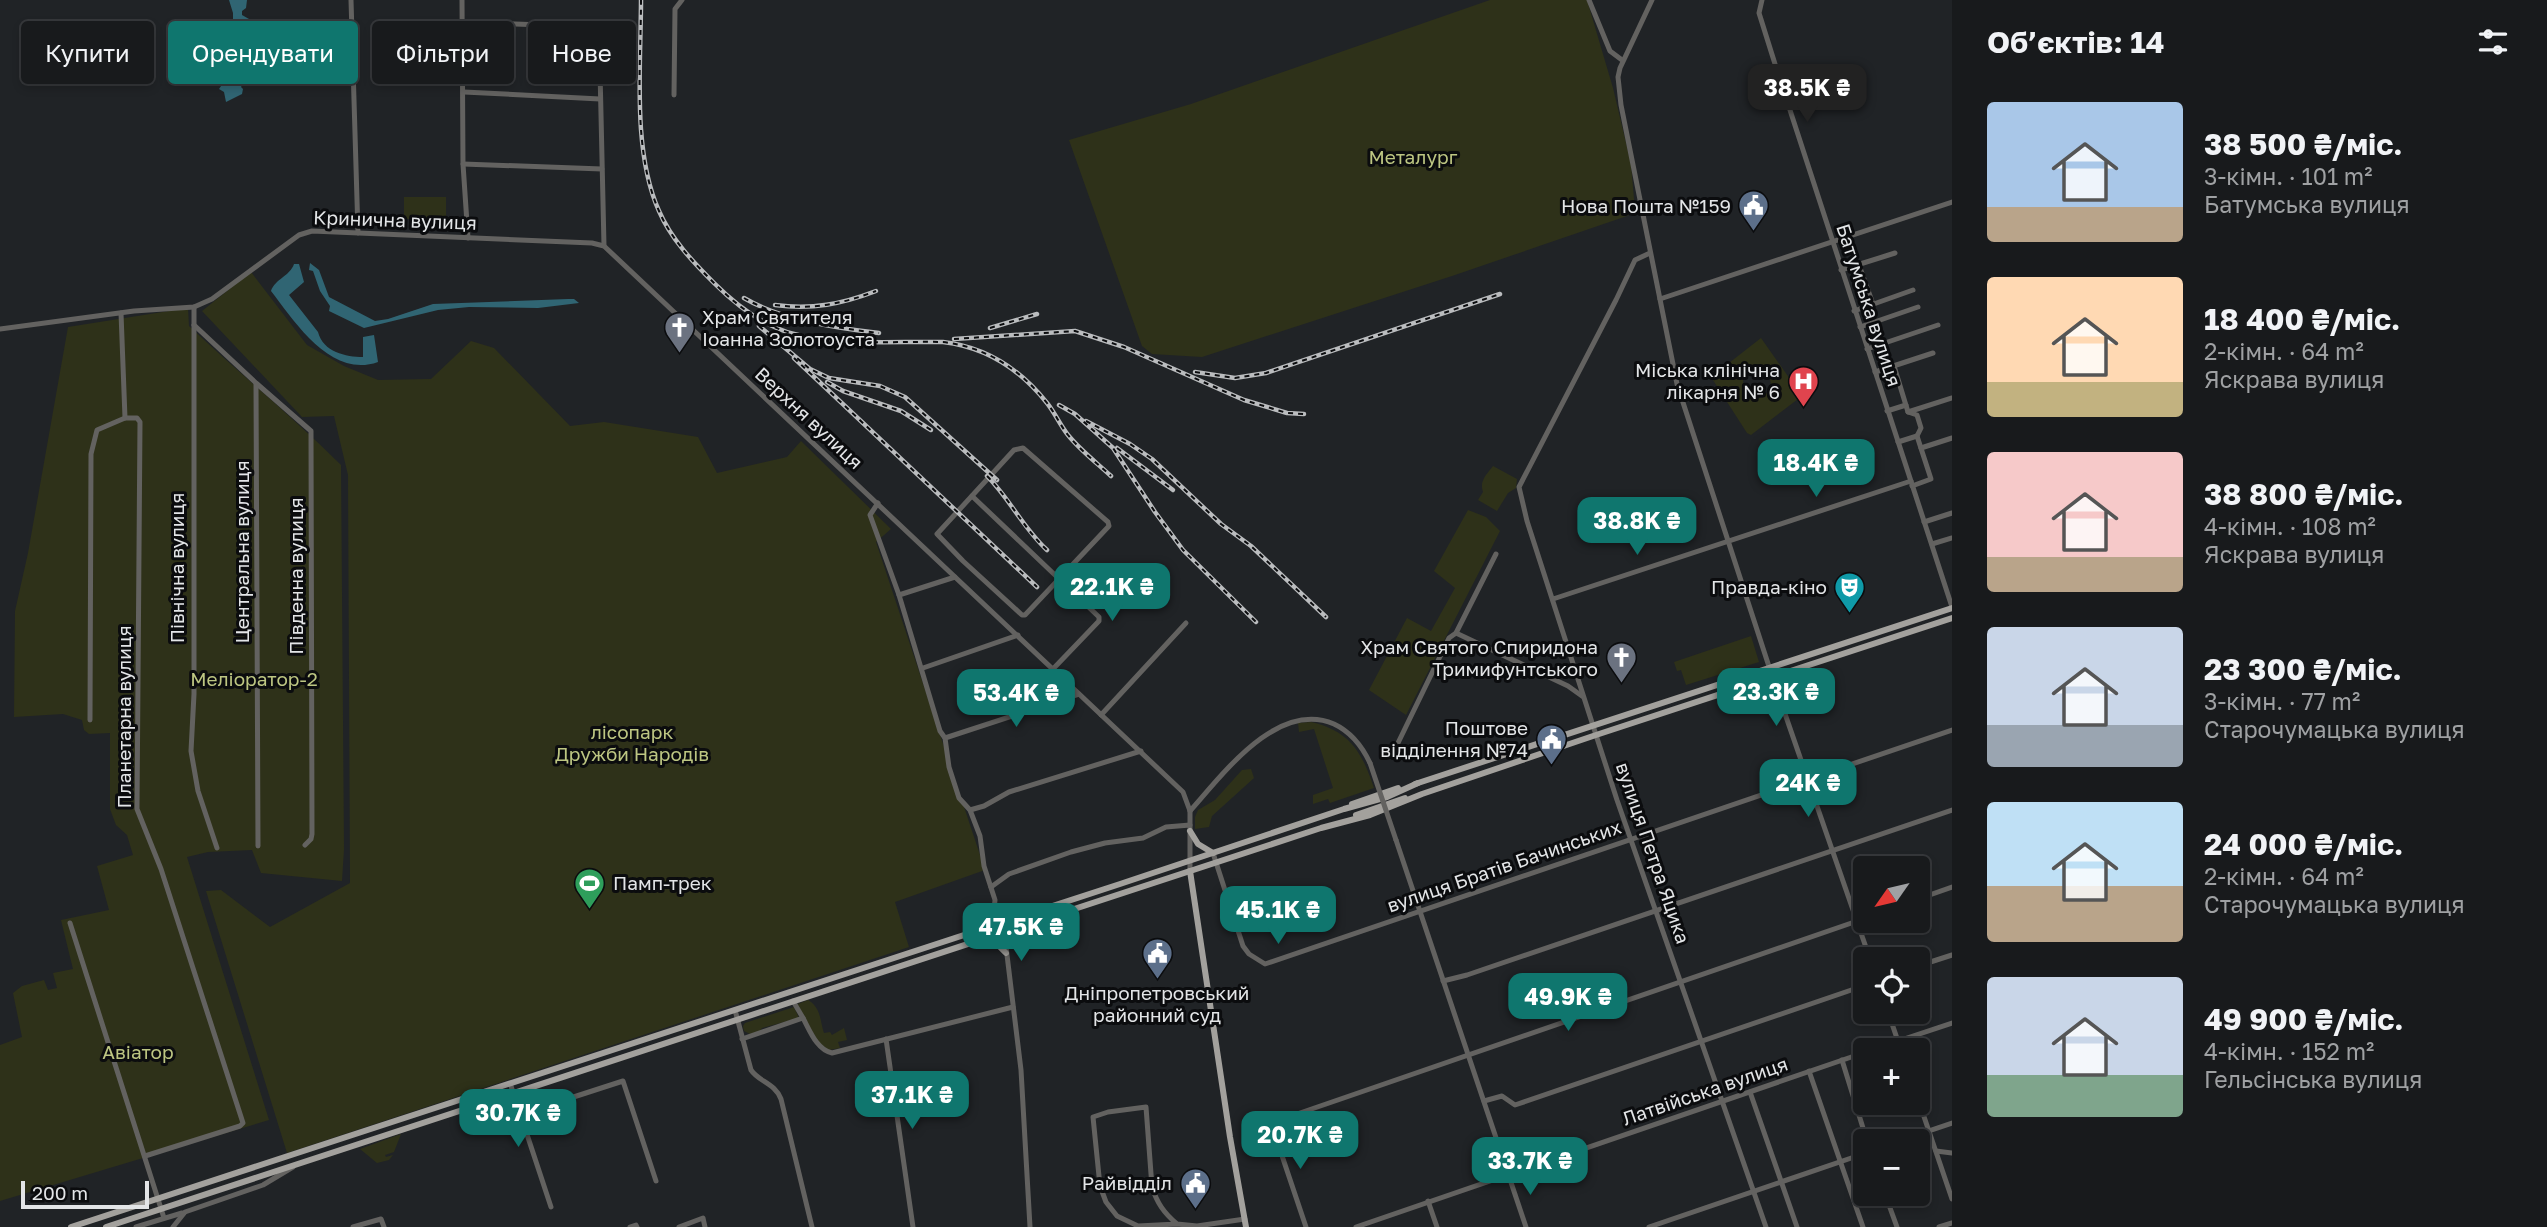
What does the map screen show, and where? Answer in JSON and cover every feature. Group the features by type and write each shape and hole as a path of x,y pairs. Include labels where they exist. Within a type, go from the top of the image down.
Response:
{"main road":[{"path":"71,1227 1191,861 1345,808 1387,797 1418,783 1952,607"},
{"path":"106,1227 1952,618"},
{"path":"1190,828 1198,844 1213,853"},
{"path":"1190,871 1245,1223"},
{"path":"983,939 997,944 1006,953"}],"street":[{"path":"351,0 358,233"},
{"path":"461,0 462,21"},
{"path":"674,95 675,9 682,0"},
{"path":"1589,0 1610,51 1622,60"},
{"path":"1652,0 1622,60 1618,77 1677,384 1773,677 1853,908"},
{"name":"Батумська вулиця","path":"1762,0 1759,13 1831,243 1952,607"},
{"path":"514,24 599,27 604,246"},
{"path":"464,84 463,164 468,238"},
{"path":"464,92 600,99"},
{"path":"463,164 602,169"},
{"path":"1660,299 1952,202"},
{"name":"Кринична вулиця","path":"0,329 121,313 194,307 212,299 305,232 592,243 604,246"},
{"name":"Верхня вулиця","path":"604,246 1141,751 1183,792 1190,811"},
{"name":"вулиця Петра Яцика","path":"1650,253 1634,260 1519,487 1527,521 1631,840 1766,1227"},
{"path":"1841,270 1895,253"},
{"path":"1859,265 1873,304"},
{"path":"1854,311 1913,290"},
{"name":"Північна вулиця","path":"194,307 194,694 191,751 198,791 217,848"},
{"path":"1860,327 1918,307"},
{"path":"90,720 91,454 97,430 125,418 121,313"},
{"path":"194,325 256,383"},
{"path":"1867,349 1938,325"},
{"path":"1874,372 1933,353"},
{"path":"1553,599 1728,541 1931,479 1917,436 1921,428 1917,415 1907,409 1894,366"},
{"name":"Південна вулиця","path":"256,383 311,431 312,834 305,845"},
{"name":"Центральна вулиця","path":"256,383 258,846"},
{"path":"1888,411 1952,398"},
{"name":"Планетарна вулиця","path":"125,418 137,418 140,422 137,809 161,869 243,1123 145,1156"},
{"path":"1898,442 1917,436"},
{"path":"1921,448 1952,438"},
{"path":"1023,448 1108,522 1106,530 1058,578 1025,615 1022,615 937,534 1014,450 1023,448"},
{"path":"972,496 1100,619 1053,669"},
{"path":"878,503 870,515 923,668 940,731 945,738 949,766 959,798 970,810 980,836 984,866 1004,932 1026,1117 1030,1227"},
{"path":"1924,522 1952,513"},
{"path":"1931,544 1951,538 1952,547"},
{"path":"1397,745 1449,638 1456,633 1496,554"},
{"path":"899,595 955,576"},
{"path":"1944,582 1952,579"},
{"path":"1101,715 1186,623"},
{"path":"1456,633 1568,686 1584,698"},
{"path":"923,668 1018,635"},
{"path":"945,738 1079,694"},
{"path":"1190,871 1190,811 1246,753 1283,724 1311,719 1326,721 1342,728 1360,745 1370,763 1527,1227"},
{"name":"вулиця Братів Бачинських","path":"1213,853 1243,946 1249,954 1265,964 1952,730"},
{"path":"970,810 984,806 1009,792 1141,751"},
{"path":"1443,981 1952,810"},
{"path":"990,887 1009,874 1079,849 1143,838 1171,826 1190,828"},
{"path":"1930,895 1952,887"},
{"path":"1307,1227 1271,1124 1853,921"},
{"path":"69,923 164,1218"},
{"path":"1930,963 1952,955"},
{"path":"1484,1101 1502,1096 1515,1105 1853,989"},
{"path":"793,1001 825,1052 832,1053 1013,1007"},
{"path":"735,1010 753,1074 778,1091 812,1227"},
{"path":"742,1038 803,1018"},
{"path":"1907,1038 1952,1023"},
{"path":"886,1039 913,1227"},
{"name":"Латвійська вулиця","path":"1356,1227 1853,1056"},
{"path":"1842,1060 1863,1129"},
{"path":"1809,1071 1863,1227"},
{"path":"521,1114 623,1081 656,1181"},
{"path":"510,1083 551,1208"},
{"path":"1750,1092 1797,1227"},
{"path":"1177,1224 1156,1199 1151,1181 1146,1107 1097,1115 1093,1121 1102,1189 1117,1216 1138,1226 1245,1223"},
{"path":"1930,1130 1952,1123"},
{"path":"1930,1133 1952,1199"},
{"path":"1936,1151 1952,1153"},
{"path":"1649,1227 1853,1157"},
{"path":"136,1227 263,1185 294,1166"},
{"path":"1428,1201 1437,1227"},
{"path":"1889,1206 1897,1227"},
{"path":"173,1227 185,1212"},
{"path":"1166,1224 1169,1217"},
{"path":"679,1227 703,1218 705,1227"},
{"path":"353,1227 381,1219 384,1227"},
{"path":"1939,1227 1952,1223"},
{"path":"630,1227 637,1227"}],"green space":[{"name":"Металург","path":"1490,0 1587,0 1613,88 1631,164 1635,211 1452,276 1202,357 1152,354 1142,346 1069,140 1191,104"},
{"path":"404,197 446,197 446,219 404,219"},
{"name":"лісопарк Дружби Народів","path":"251,272 307,345 344,366 378,380 431,379 471,341 494,348 570,426 604,422 698,437 717,473 787,457 801,441 891,529 876,542 985,870 895,902 909,947 287,1153 206,891 221,890 270,927 350,883 348,475 334,416 302,417 202,311"},
{"path":"188,308 189,326 341,465 342,881 261,873 252,850 208,852 187,857 269,1120 0,1201 0,1045 22,1037 13,993 22,986 44,980 48,990 57,988 53,973 73,969 61,920 109,910 97,866 133,855 127,835 116,825 110,809 110,733 89,734 84,730 82,720 63,714 14,717 15,611 28,553 68,327"},
{"path":"1761,338 1802,396 1751,435 1747,433 1711,377","holes":["1759,370 1770,378 1771,388 1762,398 1753,398 1745,393 1743,381 1747,373"]},
{"path":"1493,466 1517,479 1516,488 1508,493 1497,511 1478,500 1483,492 1483,481"},
{"path":"1468,510 1486,517 1500,531 1406,715 1369,690 1407,618 1431,631 1455,588 1434,571"},
{"path":"1751,636 1759,662 1686,685 1681,670 1677,671 1674,662"},
{"path":"1311,722 1336,731 1353,745 1365,764 1374,788 1330,803 1328,799 1313,804 1313,795 1333,788 1314,729 1299,732 1298,723"},
{"path":"1251,769 1254,778 1212,816 1209,827 1195,829 1198,810 1215,800 1242,770"},
{"path":"808,1000 818,1011 824,1033 830,1032 832,1035 844,1028 847,1040 838,1042 840,1048 829,1050 820,1044 797,1007"},
{"path":"794,1007 799,1018 750,1034 744,1031 745,1023"},
{"path":"401,1134 394,1152 385,1155 393,1155 389,1160 377,1163 360,1149"}],"water":[{"path":"229,0 247,0 242,15 249,21 233,21"},
{"path":"222,84 243,84 242,94 226,102 224,92 219,89"},
{"path":"310,263 319,270 329,297 375,321 433,304 568,299 579,303 538,308 469,307 438,310 364,328 329,311 330,306 320,291 313,271 309,270"},
{"path":"294,264 299,264 304,282 289,295 325,344 336,352 363,357 363,337 374,335 378,362 361,365 330,355 291,318 271,291"}],"railway":[{"path":"641,0 641,135 650,187 670,231 706,275 751,314 794,334 848,342 943,342 988,355 1014,370 1037,391 1073,441 1111,476"},
{"path":"775,305 827,305 876,291"},
{"path":"1195,372 1235,378 1266,373 1500,294"},
{"path":"744,298 792,317 827,326 879,333"},
{"path":"990,328 1037,314"},
{"path":"759,326 810,369 829,378 880,386 905,397 997,480"},
{"path":"954,339 1075,331 1124,347 1244,400 1287,413 1304,414"},
{"path":"794,358 1037,587"},
{"path":"827,382 843,391 901,411 931,430"},
{"path":"1059,405 1075,414 1113,448 1183,550 1256,622"},
{"path":"1086,421 1152,459 1221,524 1251,546 1326,617"},
{"path":"1117,448 1173,490"},
{"path":"987,476 1047,550"}],"place":[{"name":"Нова Пошта №159","path":"1754,233"},
{"name":"Храм Святителя Іоанна Золотоуста","path":"679,355"},
{"name":"Міська клінічна лікарня № 6","path":"1803,408"},
{"name":"Правда-кіно","path":"1850,614"},
{"name":"Храм Святого Спиридона Тримифунтського","path":"1621,685"},
{"name":"Поштове відділення №74","path":"1551,766"},
{"name":"Памп-трек","path":"590,910"},
{"name":"Дніпропетровський районний суд","path":"1157,981"},
{"name":"Райвідділ","path":"1195,1210"}],"park label":[{"name":"Меліоратор-2","path":"254,679"},
{"name":"Авіатор","path":"138,1052"}]}
